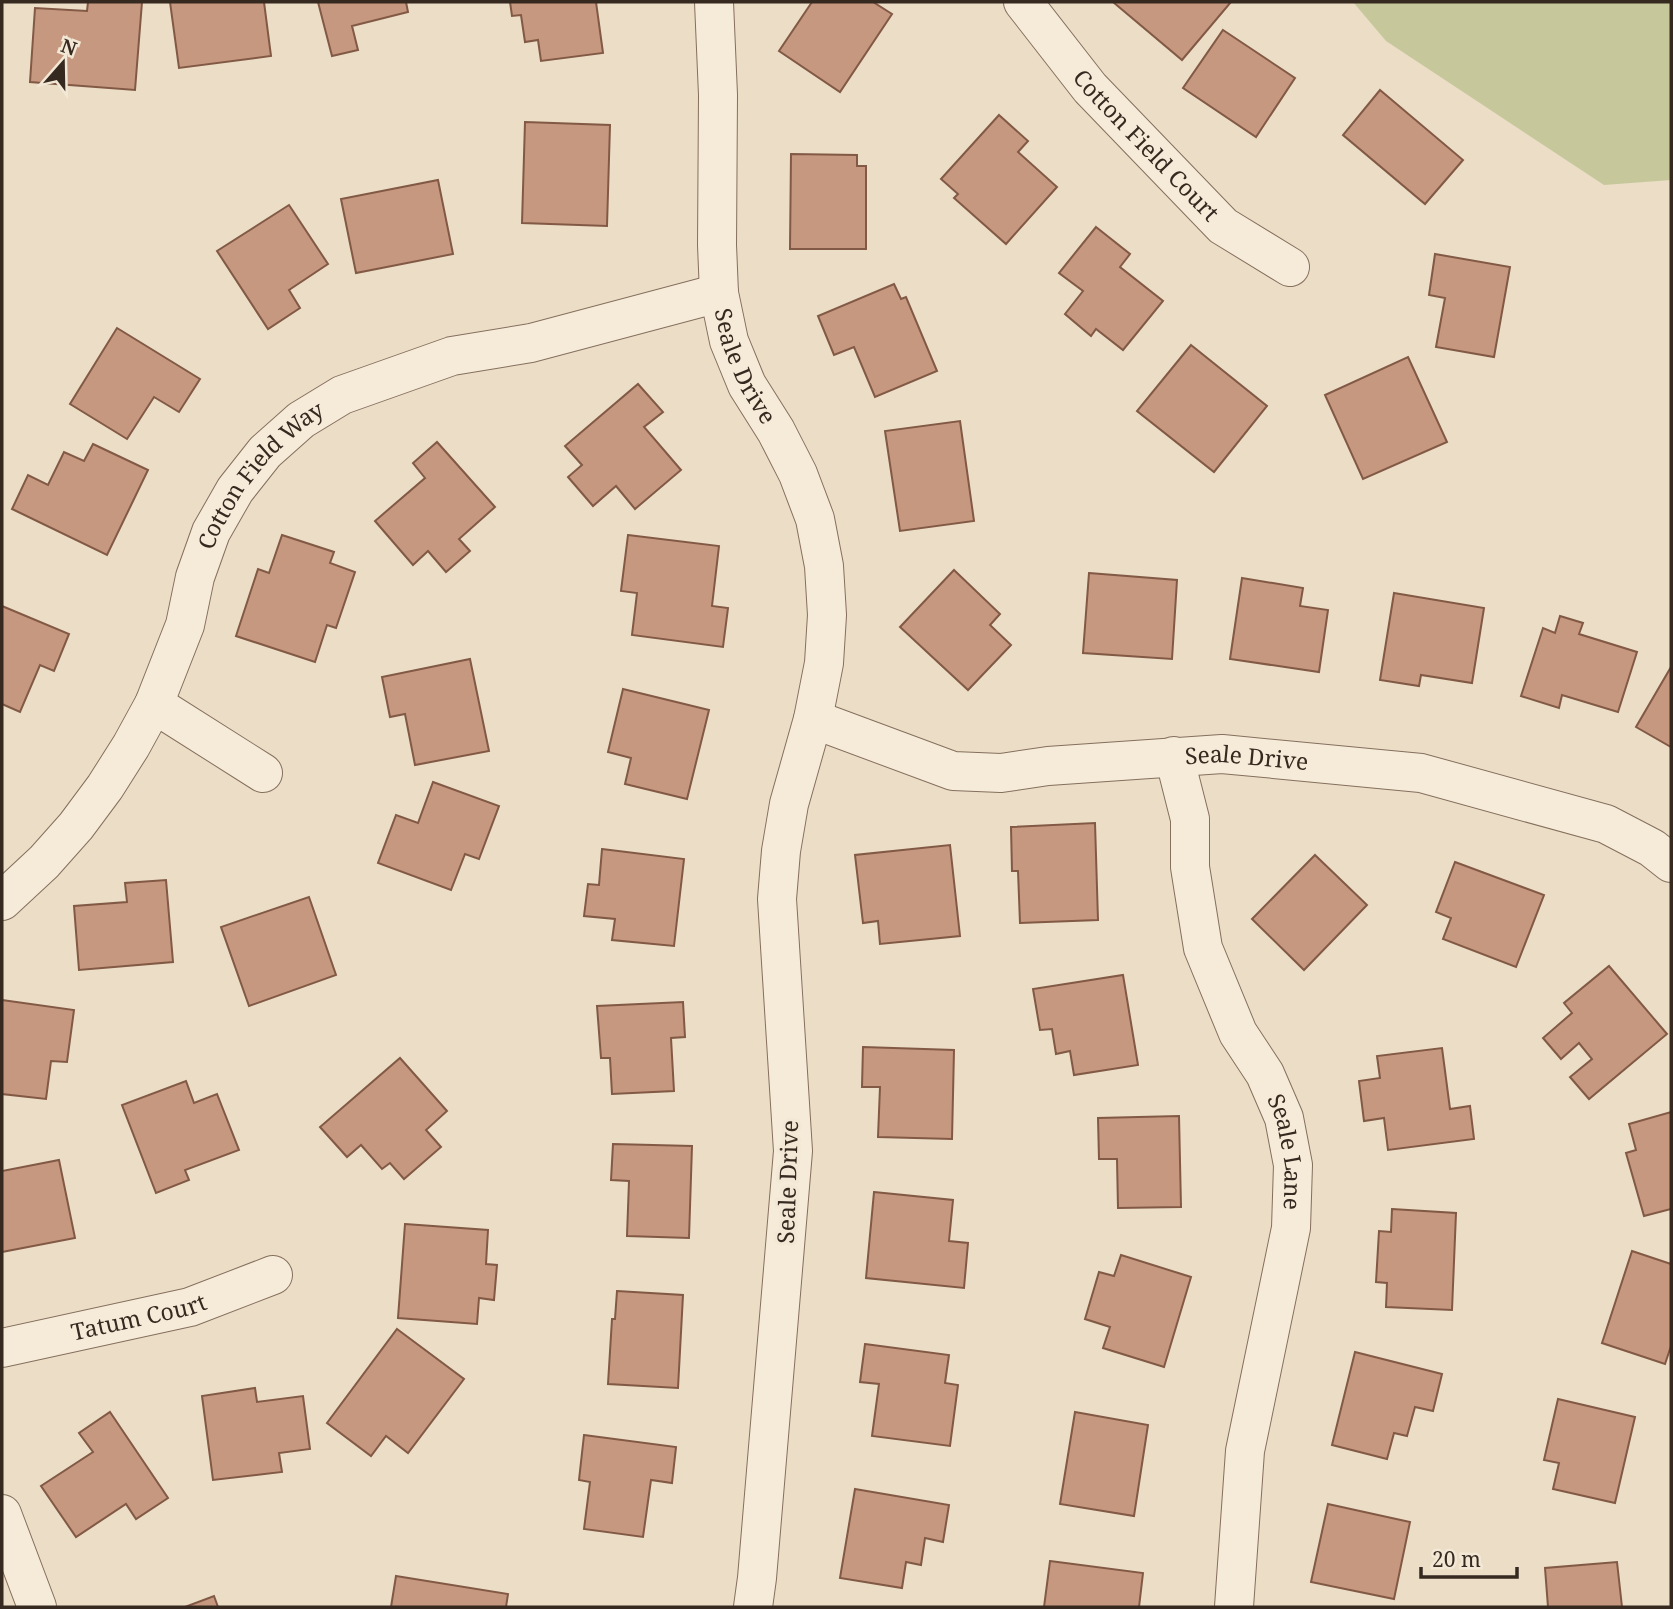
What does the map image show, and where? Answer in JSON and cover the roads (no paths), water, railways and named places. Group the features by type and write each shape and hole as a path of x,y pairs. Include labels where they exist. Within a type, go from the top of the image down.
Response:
{"street":[{"name":"Seale Drive","path":"713,2 718,95 719,293 729,341 747,385 776,431 798,474 814,519 824,566 827,615 824,663 813,719 789,804 781,851 777,900 793,1151 753,1607"},
{"name":"Cotton Field Court","path":"1023,2 1090,88 1223,226 1290,267"},
{"name":"Cotton Field Way","path":"2,901 44,862 76,826 131,746 154,704 185,625 195,577 211,532 235,490 265,452 301,420 342,395 452,356 531,343 719,293"},
{"path":"154,704 263,774"},
{"name":"Seale Drive","path":"813,719 953,771 1001,773 1048,766 1222,754 1421,773 1606,824 1652,848 1671,863"},
{"name":"Seale Lane","path":"1174,756 1190,819 1190,867 1203,948 1238,1033 1265,1074 1284,1118 1293,1165 1291,1228 1245,1451 1234,1607"},
{"name":"Tatum Court","path":"2,1348 190,1307 273,1275"},
{"path":"2,1514 37,1607"}]}
